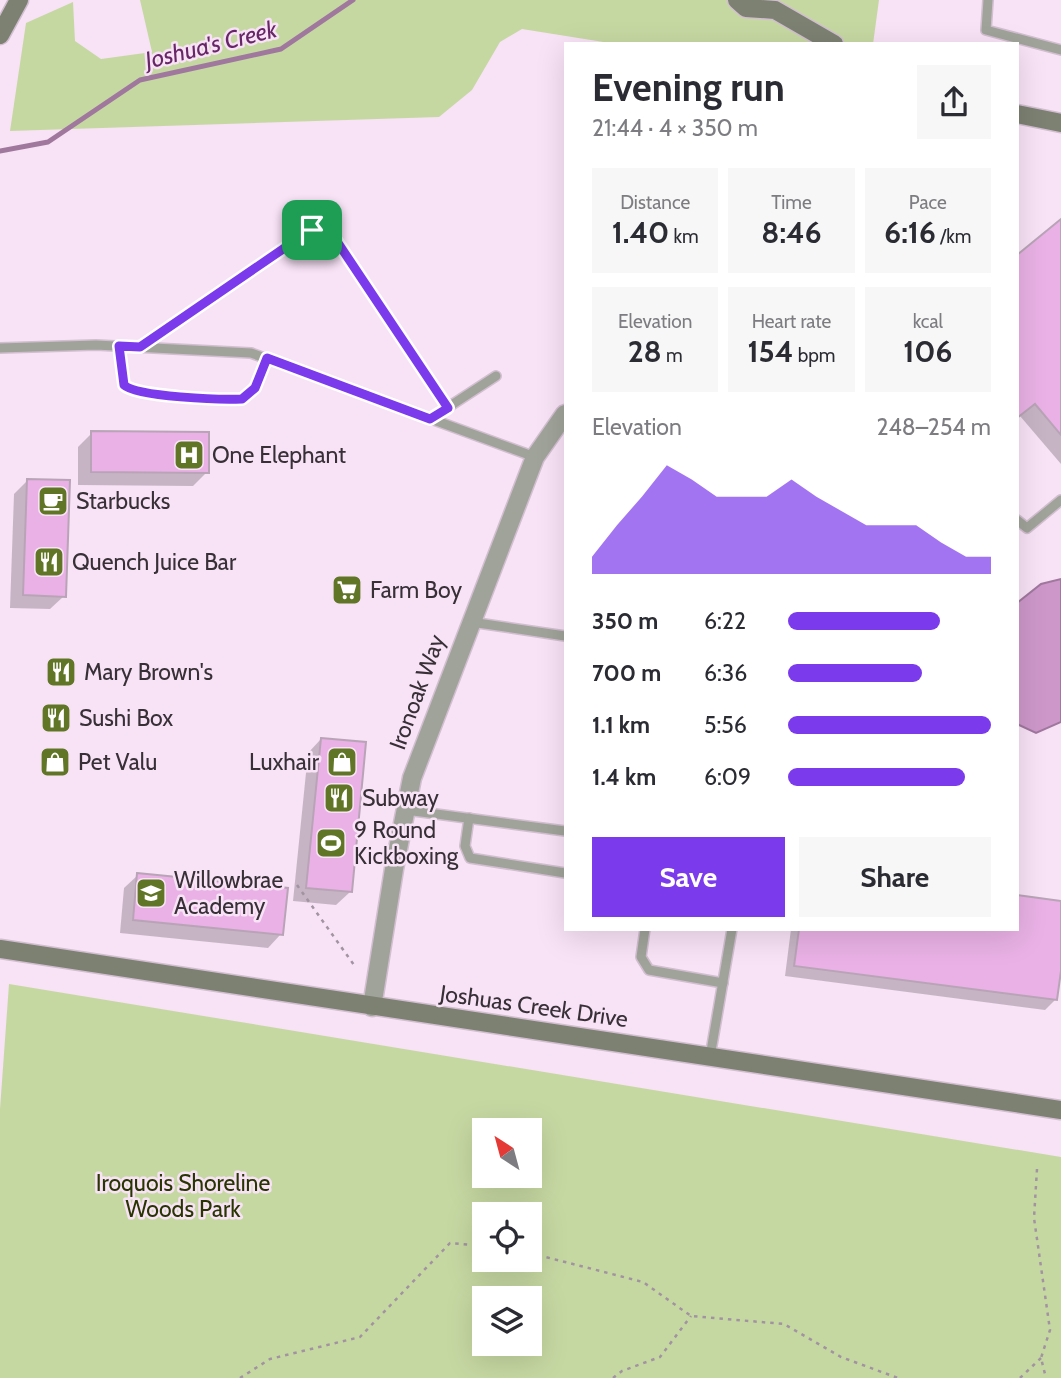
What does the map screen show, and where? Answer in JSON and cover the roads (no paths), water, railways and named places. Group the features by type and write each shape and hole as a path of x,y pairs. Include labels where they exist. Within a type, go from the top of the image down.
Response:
{"street":[{"path":"0,35 19,0"},
{"path":"737,0 746,8 773,5 831,42"},
{"path":"1019,114 1061,123"},
{"name":"Ironoak Way","path":"372,1007 405,810 430,726 535,457 564,415"},
{"name":"Joshuas Creek Drive","path":"0,949 1061,1110"}],"lane":[{"path":"988,0 986,30 1061,50"},
{"path":"140,347 302,236 320,229 328,231 334,237 448,408"},
{"path":"119,346 124,385 129,390 155,394 242,399 255,388 267,358"},
{"path":"0,348 119,346 223,350 267,358 535,457"},
{"path":"430,419 496,376"},
{"path":"1019,522 1027,528 1061,500"},
{"path":"470,622 564,636"},
{"path":"405,810 564,831"},
{"path":"469,818 465,846 470,858 564,873"},
{"path":"645,931 641,957 649,970 723,983"},
{"path":"710,1057 732,931"}],"waterway":[{"name":"Joshua's Creek","path":"0,151 48,142 140,80 281,49 353,0"}],"place":[{"name":"One Elephant","path":"189,455"},
{"name":"Starbucks","path":"53,501"},
{"name":"Quench Juice Bar","path":"49,562"},
{"name":"Farm Boy","path":"347,590"},
{"name":"Mary Brown's","path":"61,672"},
{"name":"Sushi Box","path":"56,718"},
{"name":"Pet Valu","path":"55,762"},
{"name":"Luxhair","path":"342,762"},
{"name":"Subway","path":"339,798"},
{"name":"9 Round Kickboxing","path":"331,843"},
{"name":"Willowbrae Academy","path":"151,893"}],"park label":[{"name":"Iroquois Shoreline Woods Park","path":"183,1196"}]}
